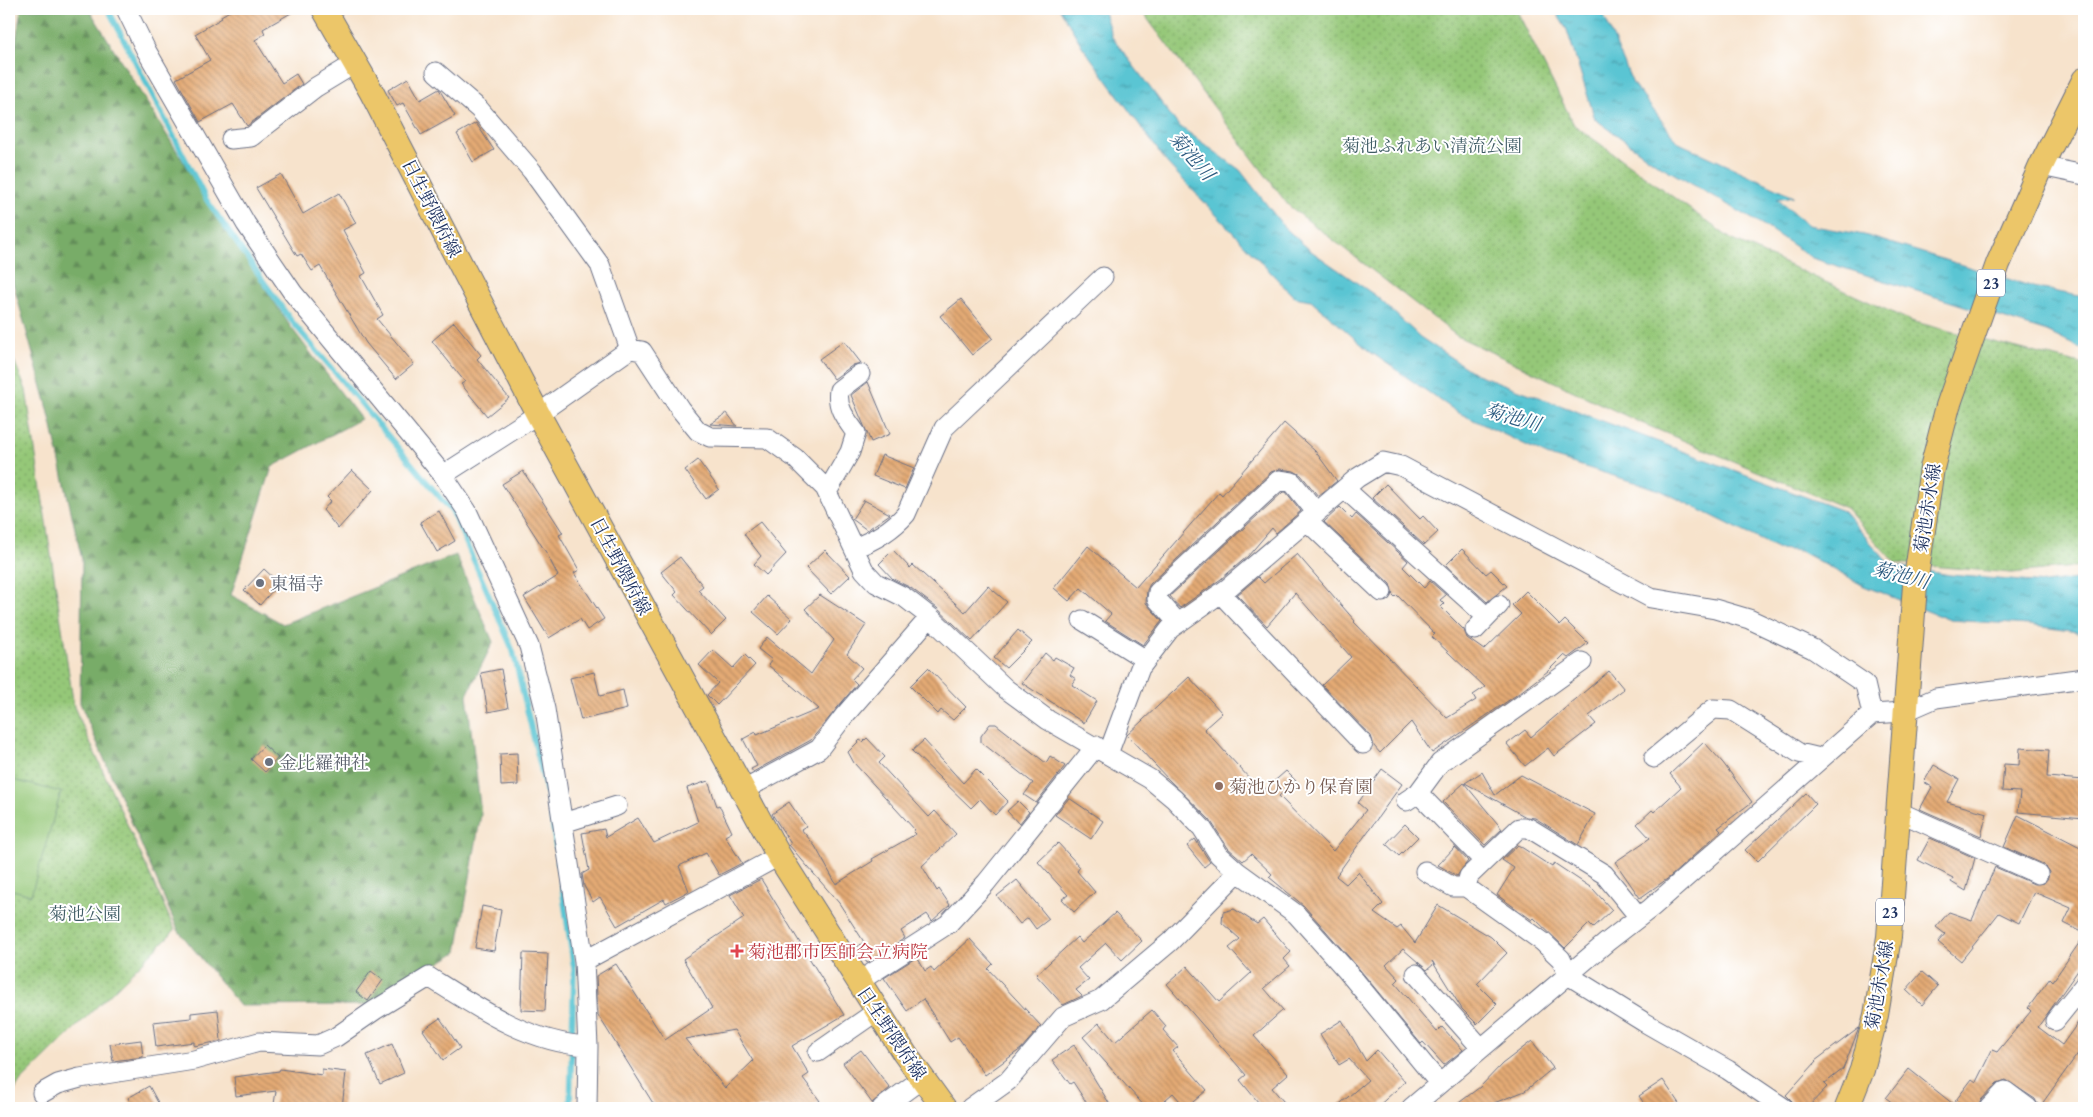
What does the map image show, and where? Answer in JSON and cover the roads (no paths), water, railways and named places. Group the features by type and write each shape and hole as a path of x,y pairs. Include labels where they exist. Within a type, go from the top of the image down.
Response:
{"main road":[{"name":"日生野隈府線","path":"324,9 370,90 538,414 742,791 779,856 858,982 944,1108"},
{"name":"菊池赤水線","path":"1847,1108 1862,1070 1876,1015 1889,937 1908,657 1915,585 1932,468 1948,406 1998,264 2041,166 2084,80"}],"street":[{"path":"126,9 146,50 246,224 293,294 443,475 467,511 529,646 545,709 584,961 588,1046 587,1108"},
{"path":"231,139 251,137 316,87 354,64"},
{"path":"436,72 479,109 532,171 600,265 630,349"},
{"path":"2041,166 2084,175"},
{"path":"854,548 870,542 898,523 906,514 944,428 1103,277"},
{"path":"443,475 538,414 630,349 642,351 680,409 698,432 710,437 767,438 795,458 827,492 864,570 876,583 904,598 930,617 1006,689 1048,720 1150,779 1174,799 1202,828 1219,855 1238,872 1296,914 1348,970 1439,1083"},
{"path":"827,492 850,452 856,433 840,411 837,398 839,390 860,374"},
{"path":"858,982 948,924 986,883 1102,750 1140,668 1170,629 1220,593 1357,478 1383,462 1401,466 1651,598 1715,609 1749,619 1813,649 1865,684 1872,714"},
{"path":"1178,623 1157,599 1158,592 1279,480 1292,482 1312,517 1382,592"},
{"path":"1345,489 1487,617"},
{"path":"1220,593 1363,744"},
{"path":"742,791 819,750 844,716 930,617"},
{"path":"1082,620 1146,660"},
{"path":"1484,861 1412,797 1440,763 1582,662"},
{"path":"1411,1108 1773,803 1820,758 1872,714 1904,712 1936,698 2084,678"},
{"path":"1654,758 1713,709 1731,710 1799,753 1820,758"},
{"path":"562,823 617,806"},
{"path":"1897,811 2038,874"},
{"path":"1466,887 1469,876 1519,828 1529,828 1604,874 1639,917"},
{"path":"584,961 779,856"},
{"path":"1425,871 1453,887 1466,887 1543,942 1561,959 1568,975 1728,1070 1784,1108"},
{"path":"970,1108 1008,1081 1063,1017 1101,1000 1170,942 1238,872"},
{"path":"1416,974 1481,1048"},
{"path":"42,1093 58,1084 80,1078 194,1060 259,1042 318,1045 336,1037 375,1010 429,977 527,1032 563,1045 588,1046"},
{"path":"2055,1021 2084,985"},
{"path":"818,1052 877,1010"},
{"path":"882,1108 923,1078"},
{"path":"1989,1108 2005,1091 2028,1108"}],"water":[{"name":"菊池川","path":"1060,9 1103,9 1112,37 1178,125 1240,170 1284,227 1311,251 1376,296 1420,337 1474,373 1843,511 1890,565 1950,575 2045,583 2084,578 2084,633 2029,625 1950,620 1864,586 1800,551 1779,549 1660,490 1549,456 1457,412 1369,351 1311,300 1294,297 1168,164 1082,46"},
{"path":"1554,9 1601,9 1633,84 1679,143 1794,196 1777,199 1808,225 1864,235 2037,288 2084,297 2084,350 2047,332 1812,258 1763,225 1657,164 1595,119 1567,30"}],"waterway":[{"path":"108,9 206,199 290,319 453,513 513,651 550,807 574,969 570,1108"}],"place":[{"name":"東福寺","path":"260,583"},
{"name":"金比羅神社","path":"269,762"},
{"name":"菊池ひかり保育園","path":"1219,786"},
{"name":"菊池郡市医師会立病院","path":"737,951"}],"park label":[{"name":"菊池ふれあい清流公園","path":"1432,145"},
{"name":"菊池公園","path":"85,913"}]}
